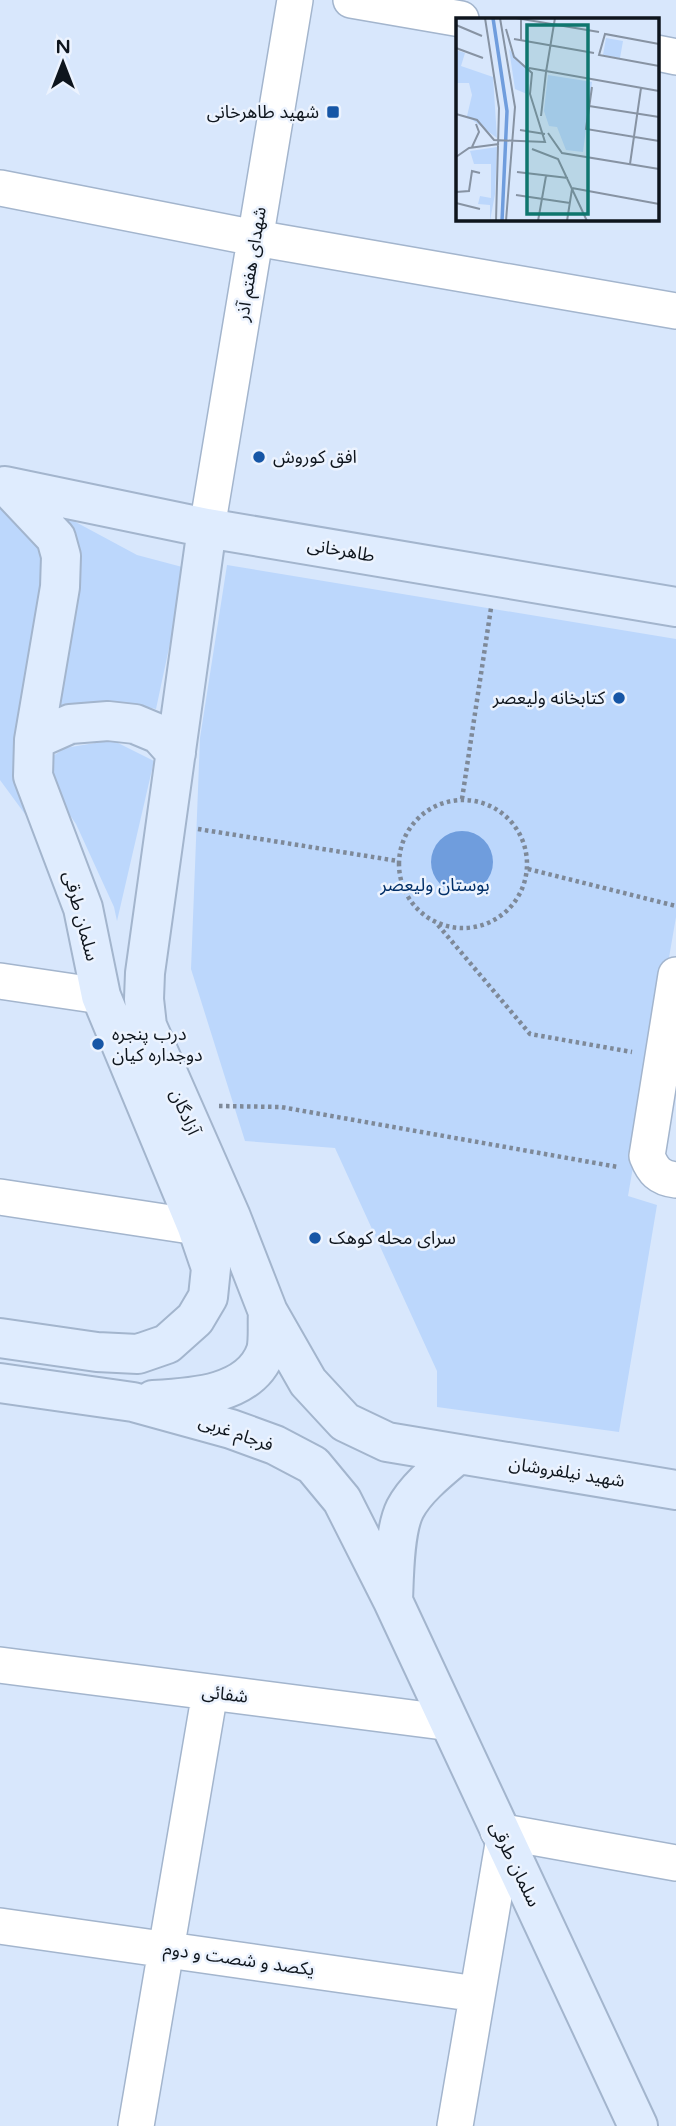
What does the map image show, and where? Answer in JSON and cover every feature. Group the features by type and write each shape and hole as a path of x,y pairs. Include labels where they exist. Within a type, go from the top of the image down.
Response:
{"main road":[{"name":"طاهرخانی","path":"4,485 207,528 676,607"},
{"name":"سلمان طرقی","path":"0,1338 97,1352 138,1354 167,1344 195,1319 208,1297 211,1268 197,1227 101,996 83,908 33,775 34,740 60,587 61,556 56,538 4,485"},
{"name":"آزادگان","path":"207,528 145,972 147,1026 231,1217 268,1312 308,1382 345,1422 387,1442 457,1454"},
{"path":"34,740 70,724 108,721 135,724 159,734 176,753"},
{"path":"133,1402 181,1398 224,1390 253,1374 266,1350 268,1312"},
{"name":"فرجام غربی","path":"0,1383 133,1402 231,1429 275,1445 313,1465 342,1500 393,1601"},
{"path":"393,1601 395,1555 405,1510 432,1476 457,1454"},
{"name":"شهید نیلفروشان","path":"457,1454 676,1490"},
{"name":"سلمان طرقی","path":"393,1601 638,2126"}],"street":[{"name":"شهدای هفتم آذر","path":"207,528 295,0"},
{"path":"351,0 456,18"},
{"path":"658,53 676,57"},
{"path":"0,188 255,237 676,311"},
{"path":"662,1175 647,1156 676,975"},
{"path":"0,981 101,996"},
{"path":"0,1197 197,1227"},
{"name":"شفائی","path":"0,1665 450,1723"},
{"path":"136,2126 210,1692"},
{"path":"455,2126 501,1835 676,1863"},
{"name":"یکصد و شصت و دوم","path":"0,1926 477,1994"}],"path":[{"path":"462,799 495,576"},
{"path":"462,799 483,803 502,813 517,829 526,848 528,869 518,898 497,919 478,927 457,929 438,924 421,914 408,899 400,881 398,861 401,842 411,824 425,811 443,802 462,799"},
{"path":"166,824 398,861"},
{"path":"528,869 676,906"},
{"path":"438,924 530,1034 652,1055 664,1050"},
{"path":"182,1106 281,1107 662,1175"}],"green space":[{"path":"44,505 137,555 186,568 156,709 133,704 53,706"},
{"path":"0,507 21,514 50,550 13,760 18,786 33,825 0,780"},
{"name":"بوستان ولیعصر","path":"227,565 676,639 676,917 628,1196 657,1205 619,1432 437,1407 437,1371 335,1148 245,1141 191,969 200,738"},
{"path":"116,742 154,761 117,921 114,907 76,824 49,784 47,760 65,748"}],"water":[{"path":"456,831 468,831 484,840 491,850 491,874 484,884 468,893 456,893 445,888 436,879 431,868 431,856 436,845 445,836"}],"place":[{"name":"شهید طاهرخانی","path":"333,112"},
{"name":"افق کوروش","path":"259,457"},
{"name":"کتابخانه ولیعصر","path":"619,698"},
{"name":"درب پنجره دوجداره کیان","path":"98,1044"},
{"name":"سرای محله کوهک","path":"315,1238"}]}
